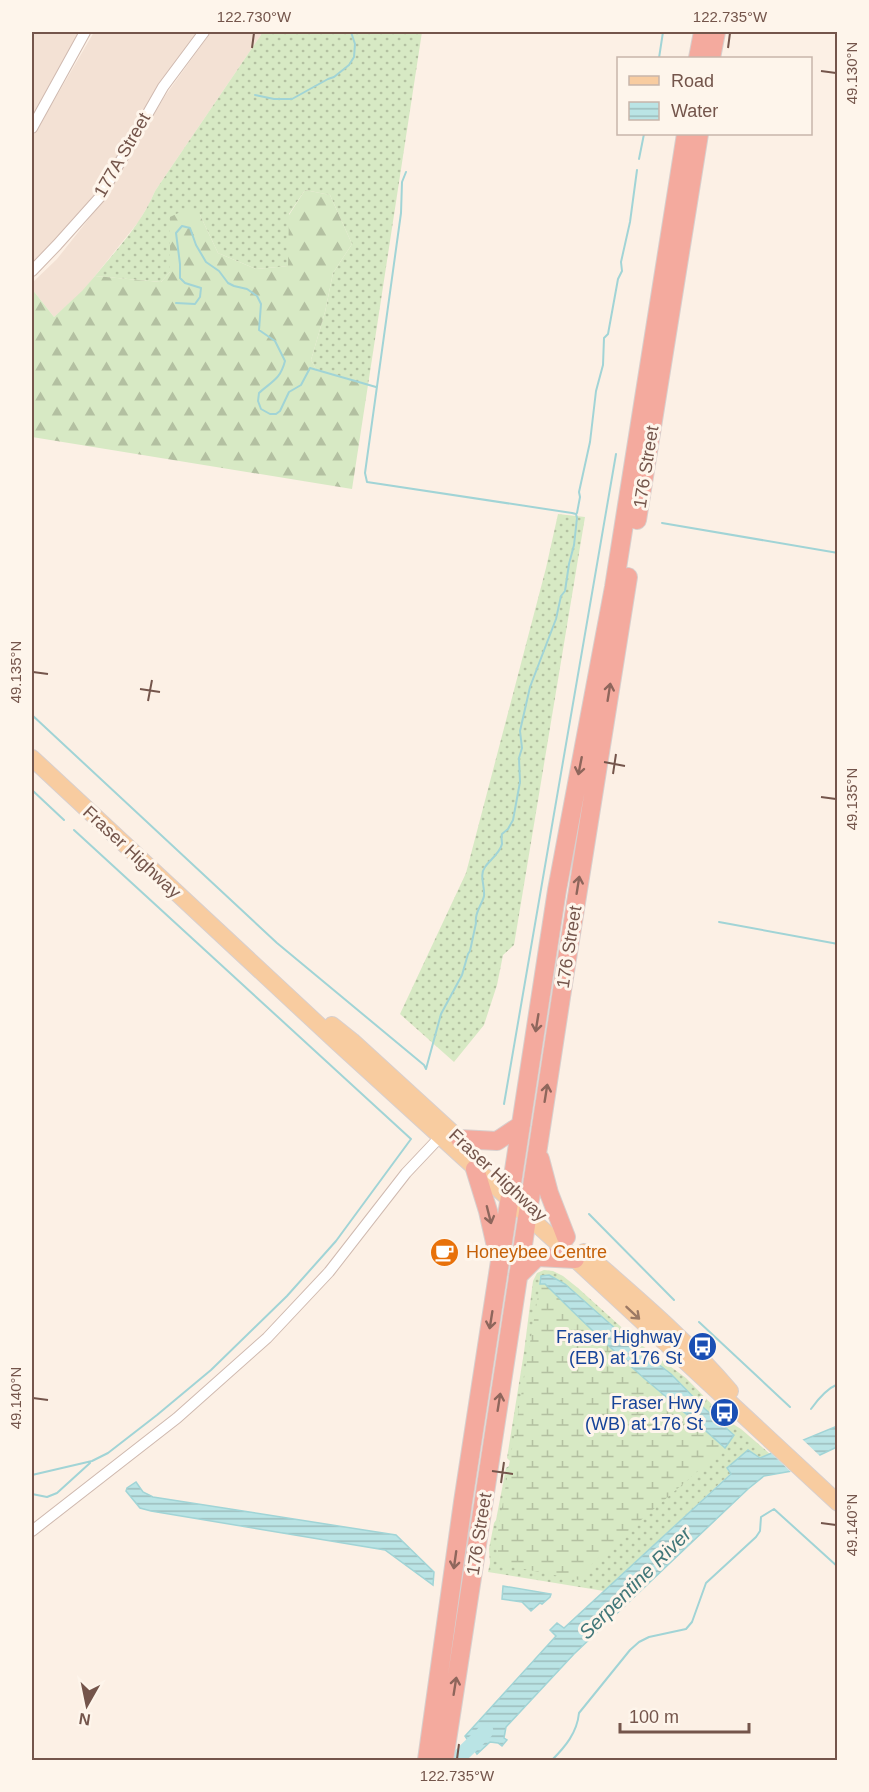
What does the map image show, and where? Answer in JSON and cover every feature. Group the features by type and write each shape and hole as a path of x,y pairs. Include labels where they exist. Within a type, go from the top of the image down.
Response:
{"highway":[{"path":"698,57 703,32"},
{"path":"711,57 716,32"},
{"name":"176 Street","path":"427,1761 463,1502 557,890 614,587 686,135"},
{"name":"176 Street","path":"445,1752 578,888 699,135"},
{"path":"460,1140 498,1141 520,1125"},
{"path":"538,1150 547,1187 566,1237"},
{"path":"475,1169 488,1210 500,1262"},
{"path":"518,1276 537,1257 575,1259"}],"main road":[{"name":"Fraser Highway","path":"32,758 233,945 460,1140 575,1259 837,1503"},
{"name":"Fraser Highway","path":"345,1042 440,1137 475,1169 510,1193"},
{"path":"345,1042 510,1193"},
{"name":"Fraser Highway","path":"529,1210 566,1237 635,1296 714,1371 775,1445"}],"street":[{"path":"32,128 85,32"},
{"name":"177A Street","path":"32,272 100,197 163,87 204,32"},
{"path":"32,1532 177,1418 267,1338 336,1264 406,1173 440,1137"}],"shaded area":[{"path":"32,32 81,32 32,118"},
{"path":"94,32 198,32 152,96 96,192 32,269 32,138"},
{"path":"211,32 263,32 155,191 139,221 83,291 54,317 32,289 32,283 57,259 102,202 165,96"}],"green space":[{"path":"263,32 422,32 368,385 317,371 311,360 325,312 333,273 352,244 330,195 305,190 289,214 289,266 256,269 218,253 200,215 170,217 170,272 161,282 95,276 136,225 155,191"},
{"path":"305,190 330,195 352,244 333,273 325,312 311,360 317,371 368,385 352,489 32,437 32,289 54,317 95,276 161,282 170,272 170,217 187,209 200,215 218,253 256,269 288,266 289,215"},
{"path":"558,514 585,517 514,945 503,955 497,985 484,1025 454,1062 400,1014 466,873"},
{"path":"544,1270 563,1276 578,1288 640,1344 686,1378 728,1421 770,1454 760,1458 748,1450 727,1469 731,1473 604,1591 488,1572 489,1549 494,1523 506,1468 510,1461 507,1458 533,1281 537,1273"},
{"path":"540,1284 545,1284 632,1367 725,1448 620,1538 589,1567 579,1580 499,1564 497,1537"}],"water":[{"path":"549,1275 565,1284 635,1346 671,1374 734,1435 725,1448 632,1367 545,1284 540,1284 541,1276"},
{"path":"837,1426 837,1447 803,1463 792,1471 764,1476 748,1489 574,1654 506,1727 504,1738 507,1740 502,1746 490,1742 477,1754 465,1736 556,1636 550,1630 557,1623 564,1628 731,1474 727,1468 748,1450 760,1458"},
{"path":"136,1482 143,1492 153,1497 396,1535 434,1572 433,1585 385,1550 140,1508 126,1491"},
{"path":"503,1586 551,1594 531,1611 522,1602 502,1599"}],"pier":[{"path":"801,1438 821,1457 793,1474 769,1451"}],"waterway":[{"path":"255,95 274,99 292,99 334,77 349,65 354,57 355,44 351,32"},
{"path":"659,57 663,32"},
{"path":"639,159 644,135"},
{"path":"577,513 579,492 590,442 596,391 603,365 604,338 608,334 618,279 622,271 621,262 630,222 637,170"},
{"path":"406,172 402,182 401,213 365,473 367,482 572,513 576,514 577,518 565,591 561,596 556,619 530,687 520,731 522,748 519,758 520,782 513,820 502,834 499,851 483,870 484,896 476,916 470,951 462,975 441,1014 426,1069"},
{"path":"176,303 195,304 200,297 201,288 185,283 180,278 176,233 182,226 190,228 196,245 206,262 219,271 228,283 247,289 257,296 261,304 259,330 275,341 285,361 278,376 259,393 258,401 261,409 270,414 280,411 289,392 301,385 310,368 376,387"},
{"path":"504,1104 616,454"},
{"path":"662,523 838,553"},
{"path":"32,715 277,943 426,1069"},
{"path":"32,790 64,820"},
{"path":"32,1475 92,1461 108,1453 211,1370 287,1296 336,1241 411,1139 74,830"},
{"path":"719,922 838,944"},
{"path":"589,1214 674,1300"},
{"path":"699,1322 790,1407"},
{"path":"811,1409 826,1391 838,1384"},
{"path":"32,1494 47,1497 57,1493 90,1463"},
{"path":"552,1760 570,1739 579,1713 630,1650 649,1637 686,1629 692,1622 706,1583 756,1537 760,1531 761,1517 774,1509 838,1567"},
{"name":"Serpentine River","path":"456,1760 486,1731"}],"place":[{"name":"Honeybee Centre","path":"445,1252"},
{"name":"Fraser Highway (EB) at 176 St","path":"703,1347"},
{"name":"Fraser Hwy (WB) at 176 St","path":"724,1413"}]}
